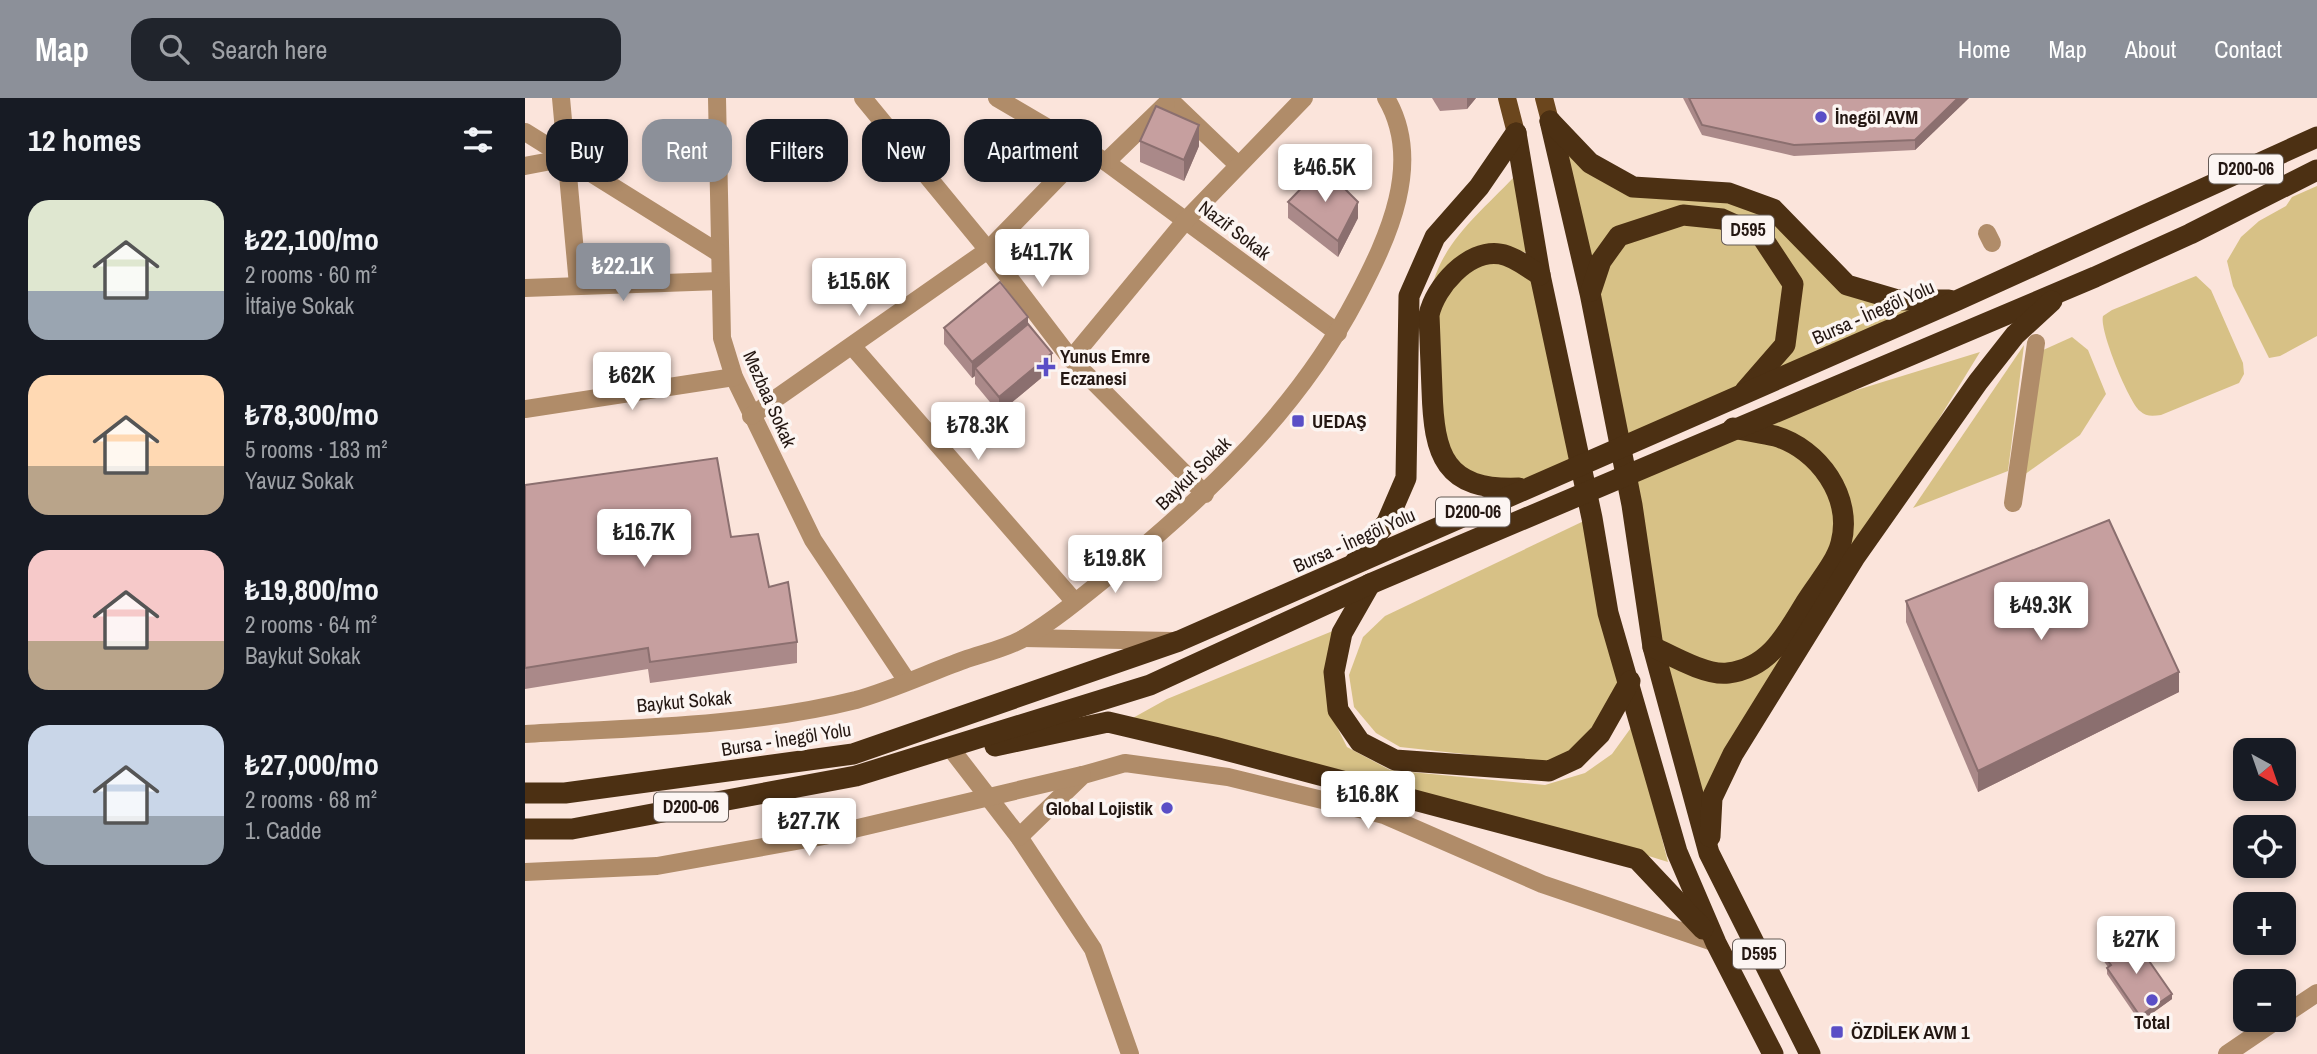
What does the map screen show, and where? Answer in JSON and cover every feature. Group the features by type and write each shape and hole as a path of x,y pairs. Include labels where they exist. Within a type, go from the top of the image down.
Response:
{"highway":[{"path":"1550,121 1591,293"},
{"path":"1550,121 1590,163 1633,187 1728,193 1773,209 1847,285 1898,300 1958,300"},
{"path":"1515,133 1540,275 1574,446 1592,518 1608,612 1677,852 1716,943"},
{"path":"1352,566 1387,522 1406,478 1409,296 1435,237 1479,187 1515,133"},
{"name":"Bursa - İnegöl Yolu","path":"525,793 565,793 853,754 1179,641 1958,300 2317,137"},
{"name":"D200-06","path":"525,829 572,829 856,776 1150,685 1370,584 1733,428 2062,291 2190,234 2317,170"},
{"name":"D595","path":"1742,395 1784,345 1793,284 1762,237 1722,219 1683,215 1619,236 1601,261 1591,293 1632,505 1653,647 1709,853 1810,1054"},
{"path":"1528,487 1495,489 1466,480 1444,462 1433,433 1429,315 1432,302 1458,269 1478,257 1500,253 1540,275"},
{"path":"1709,853 1713,798 1733,754 1848,568 1978,382 2015,335 2062,291"},
{"path":"1653,647 1691,665 1725,674 1756,666 1780,646 1841,545 1845,515 1833,482 1812,457 1777,437 1733,428"},
{"path":"1370,584 1342,633 1334,672 1338,710 1360,742 1395,760 1549,771 1575,759 1600,734 1630,681"},
{"name":"D595","path":"856,776 1108,722 1214,747 1637,859 1716,943 1773,1054"}],"main road":[{"path":"1507,98 1515,133"},
{"path":"1544,98 1550,121"}],"street":[{"path":"561,98 563,119"},
{"name":"Mezbaa Sokak","path":"717,98 722,338 734,377 813,540 907,681"},
{"path":"863,98 988,250 1071,359 1205,494"},
{"name":"Nazif Sokak","path":"997,98 1033,119"},
{"path":"1071,359 1186,220 1237,164 1304,98"},
{"name":"Baykut Sokak","path":"525,734 683,724 795,712 857,699 1024,639 1075,602 1205,494 1280,411 1338,333 1370,272 1394,210 1405,158 1393,109 1386,98"},
{"path":"1106,162 1170,99 1237,164"},
{"path":"525,132 546,145"},
{"name":"Nazif Sokak","path":"1102,160 1338,333"},
{"path":"525,166 546,162"},
{"path":"569,182 578,285"},
{"path":"605,182 719,253"},
{"path":"751,416 988,250 1054,182"},
{"path":"525,288 720,281"},
{"path":"2013,503 2036,344"},
{"path":"853,347 1075,602"},
{"path":"525,409 734,377"},
{"path":"1024,639 1179,641"},
{"path":"955,754 1019,837 1093,949 1130,1054"},
{"path":"525,872 657,866 824,836 1125,763 1202,773 1384,815 1542,884 1716,943"},
{"path":"1019,837 1083,775"},
{"path":"2296,1007 2317,993"},
{"path":"2227,1054 2259,1032"}],"shaded area":[{"path":"1550,121 1633,187 1773,209 1847,285 1958,300 1621,450"},
{"path":"1513,178 1533,254 1498,246 1430,297 1434,278 1451,246"},
{"path":"2317,186 2317,336 2280,356 2269,358 2233,286 2227,261 2241,237 2259,221 2286,206 2292,197"},
{"path":"1478,257 1540,275 1579,467 1495,489 1444,462 1429,315"},
{"path":"2196,276 2211,290 2243,363 2244,374 2239,383 2161,415 2145,414 2135,405 2116,365 2103,316"},
{"path":"2072,337 2088,350 2106,394 2080,435 2024,475 2041,351"},
{"path":"2024,345 2008,471 1913,508"},
{"path":"1980,352 1733,754 1709,853 1626,477 1733,428"},
{"path":"1588,519 1620,679 1594,726 1572,751 1546,763 1400,747 1376,733 1354,707 1349,675 1363,637 1385,616"},
{"path":"1340,628 1329,711 1347,747 1390,770 1545,785 1585,773 1612,754 1633,725 1668,862 1565,830 1131,719 1167,699"}],"building":[{"name":"İnegöl AVM","path":"1689,98 1958,98 1915,140 1794,145 1702,125"},
{"path":"1156,106 1199,125 1184,160 1140,141"},
{"path":"1318,171 1342,186 1358,202 1338,241 1288,202"},
{"path":"1000,282 1028,317 972,362 944,328"},
{"path":"1028,324 1052,353 999,397 975,368"},
{"path":"717,458 731,537 758,534 769,587 788,582 797,642 650,662 648,648 525,668 525,485"},
{"path":"2109,520 2179,672 1978,771 1906,601"},
{"path":"2131,935 2172,994 2140,1016 2107,968 2111,965 2103,955"}],"place":[{"name":"İnegöl AVM","path":"1821,117"},
{"name":"Yunus Emre Eczanesi","path":"1046,367"},
{"name":"UEDAŞ","path":"1298,421"},
{"name":"Global Lojistik","path":"1167,808"},
{"name":"Total","path":"2152,1000"},
{"name":"ÖZDİLEK AVM 1","path":"1837,1032"}]}
